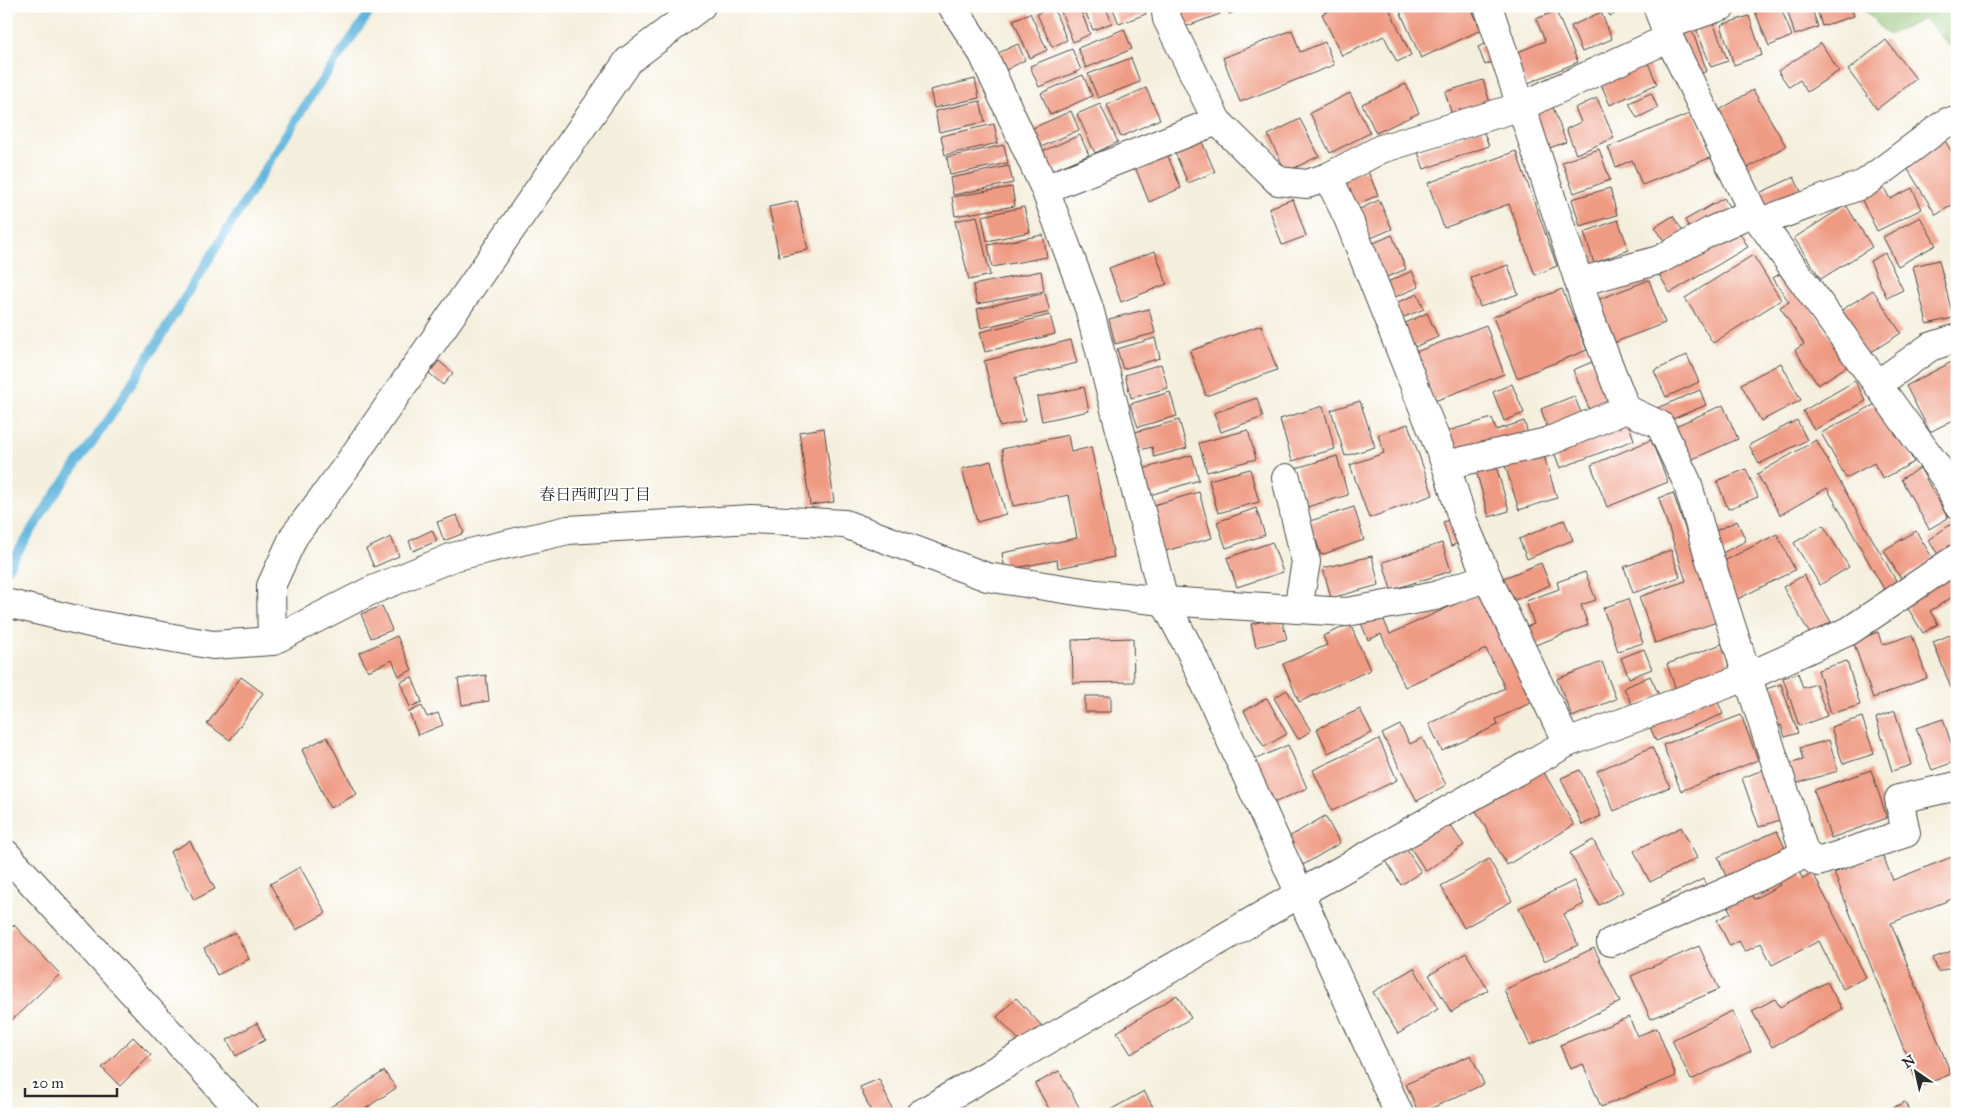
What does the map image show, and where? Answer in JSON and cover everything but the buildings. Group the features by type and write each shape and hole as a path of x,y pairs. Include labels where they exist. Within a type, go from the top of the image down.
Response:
{"street":[{"path":"272,641 271,586 294,536 346,467 628,61 701,6"},
{"path":"952,6 983,54 1045,189 1088,308 1164,601 1191,652 1298,894 1399,1114"},
{"path":"1165,6 1167,19 1217,121 1278,180 1307,184 1328,177 1381,149 1522,106 1663,23 1722,6"},
{"path":"1488,6 1591,320 1626,409 1660,425 1687,482 1710,560 1806,854 1818,862 1906,833 1900,798 1957,786"},
{"path":"1663,23 1757,217 1948,482 1957,504"},
{"path":"1045,189 1217,121"},
{"path":"1579,282 1659,260 1713,230 1864,184 1948,122 1957,122"},
{"path":"1328,177 1348,218 1446,465 1463,521 1487,577 1567,743"},
{"path":"1878,384 1930,347 1957,338"},
{"path":"1446,465 1547,442 1626,409"},
{"path":"1286,478 1306,562 1298,609"},
{"path":"8,603 94,624 213,645 272,641 368,592 452,557 568,530 752,519 844,524 987,577 1096,594 1164,601 1347,612 1435,596 1487,577"},
{"path":"920,1114 1298,894 1567,743 1749,676 1849,630 1957,558"},
{"path":"6,854 244,1114"},
{"path":"1612,942 1806,854"}],"green space":[{"path":"1861,6 1957,6 1957,54 1925,19 1888,35"}],"waterway":[{"path":"6,571 51,500 111,416 311,96 374,6"}],"district":[{"name":"春日西町四丁目","path":"595,494"}]}
